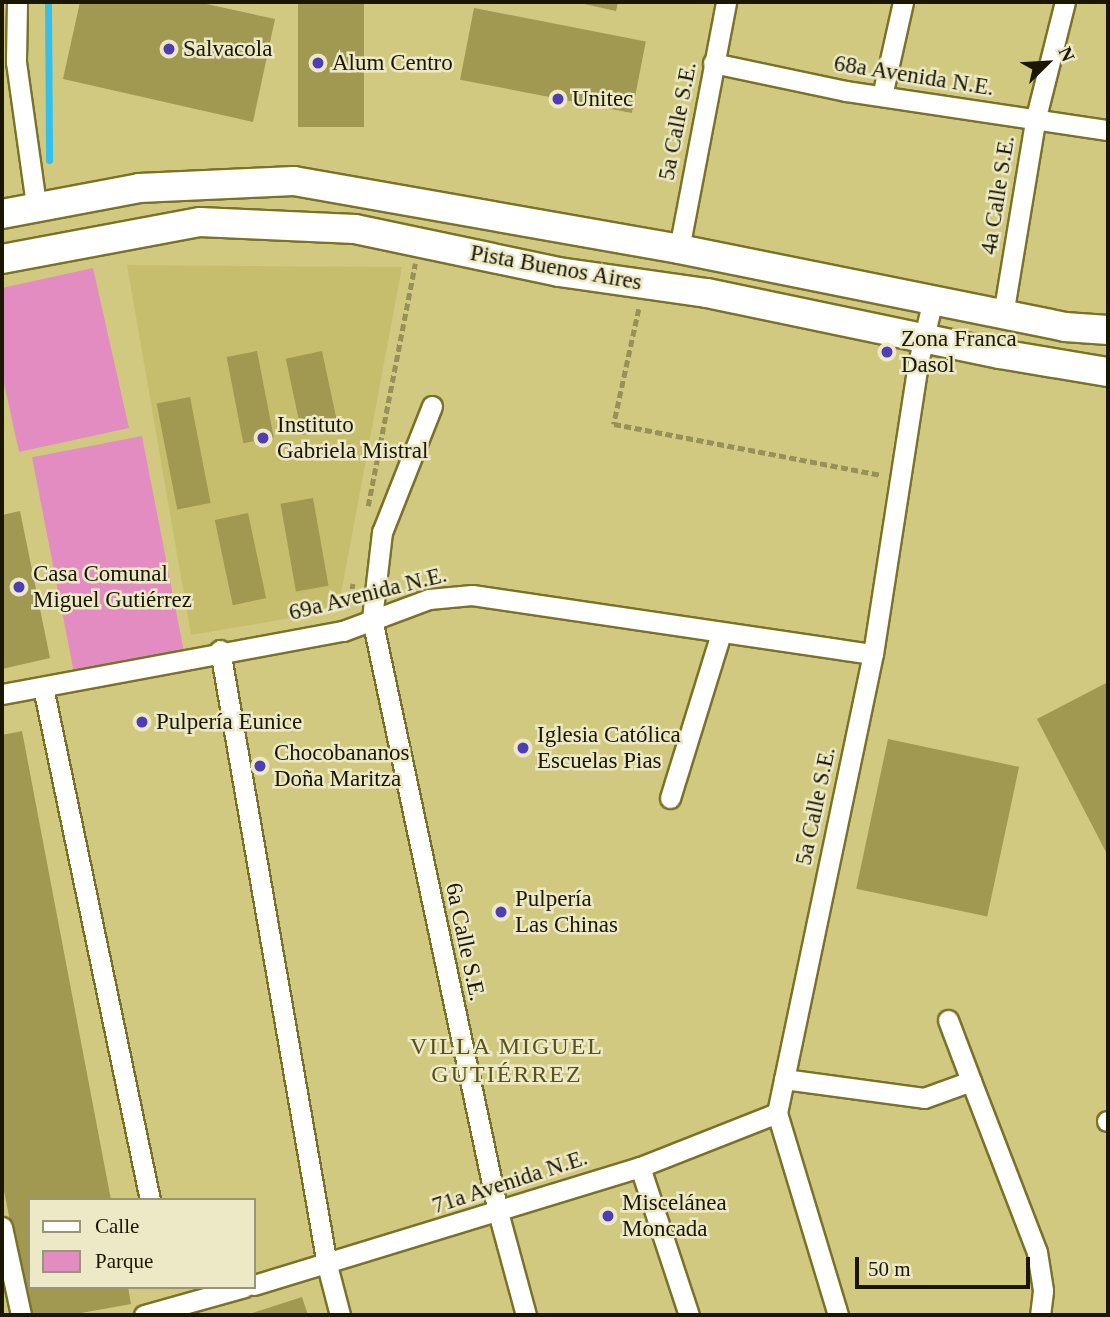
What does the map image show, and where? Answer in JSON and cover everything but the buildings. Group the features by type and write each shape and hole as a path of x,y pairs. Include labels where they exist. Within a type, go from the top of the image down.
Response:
{"main road":[{"name":"Pista Buenos Aires","path":"2,214 36,205 88,197 229,181 294,181 679,249 1065,327 1108,330"},
{"path":"88,197 93,239"},
{"name":"Pista Buenos Aires","path":"2,259 93,239 200,222 355,229 1108,372"}],"street":[{"path":"17,2 16,61 36,205"},
{"name":"5a Calle S.E.","path":"679,249 726,2"},
{"path":"882,96 903,2"},
{"name":"4a Calle S.E.","path":"1003,315 1035,121 1065,2"},
{"name":"68a Avenida N.E.","path":"713,63 882,96 1108,130"},
{"name":"5a Calle S.E.","path":"838,1315 777,1113 873,654 899,479 933,299"},
{"name":"6a Calle S.E.","path":"432,406 382,532 372,619 498,1212 527,1315"},
{"name":"69a Avenida N.E.","path":"2,694 220,650 343,631 429,599 472,595 873,654"},
{"path":"670,798 721,633"},
{"path":"220,650 327,1265 340,1315"},
{"path":"43,687 150,1198"},
{"path":"948,1020 1037,1252 1043,1291 1040,1315"},
{"path":"784,1079 924,1098 971,1081"},
{"name":"71a Avenida N.E.","path":"256,1284 327,1265 640,1167 777,1113"},
{"path":"640,1167 689,1315"},
{"path":"2,1227 21,1315"},
{"path":"145,1315 173,1303 235,1289"}],"path":[{"path":"367,510 420,243"},
{"path":"645,284 614,424 899,479"},
{"path":"343,631 354,577"}],"shaded area":[{"name":"Instituto Gabriela Mistral","path":"127,265 402,267 338,610 191,635"}],"green space":[{"path":"93,268 129,428 19,452 2,374 2,288"},
{"path":"142,436 184,653 74,674 32,457"}],"waterway":[{"path":"48,2 49,160"}],"place":[{"name":"Salvacola","path":"169,49"},
{"name":"Alum Centro","path":"318,63"},
{"name":"Unitec","path":"558,99"},
{"name":"Zona Franca Dasol","path":"887,352"},
{"name":"Instituto Gabriela Mistral","path":"263,438"},
{"name":"Casa Comunal Miguel Gutiérrez","path":"19,587"},
{"name":"Pulpería Eunice","path":"142,722"},
{"name":"Iglesia Católica Escuelas Pias","path":"523,748"},
{"name":"Chocobananos Doña Maritza","path":"260,766"},
{"name":"Pulpería Las Chinas","path":"501,912"},
{"name":"Miscelánea Moncada","path":"608,1216"}],"district":[{"name":"VILLA MIGUEL GUTIÉRREZ","path":"507,1061"}]}
